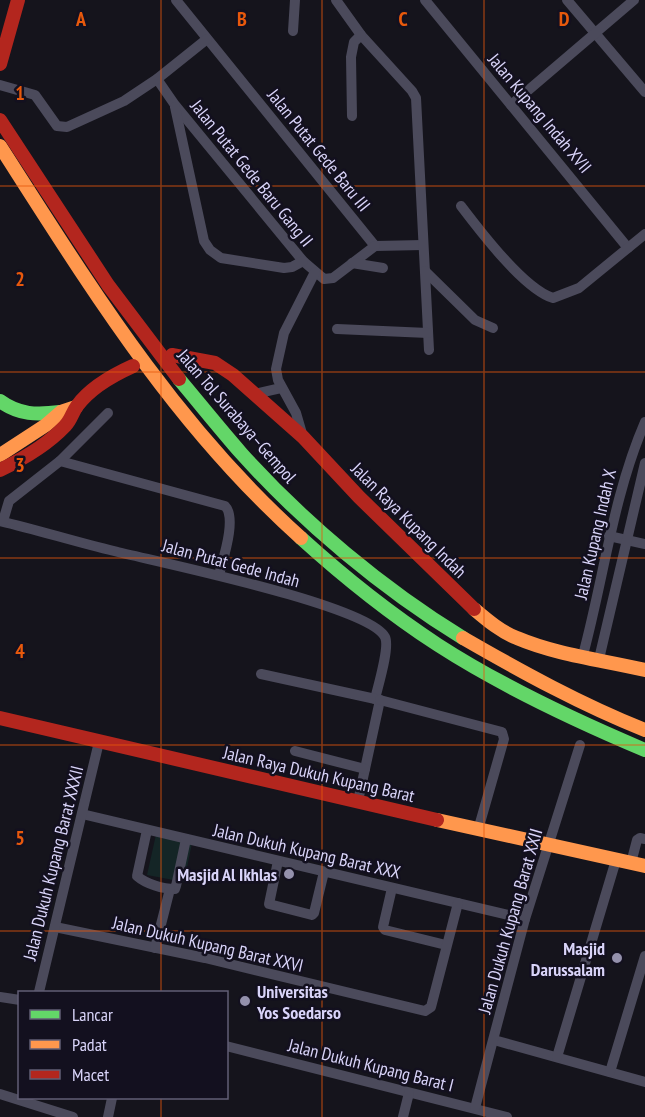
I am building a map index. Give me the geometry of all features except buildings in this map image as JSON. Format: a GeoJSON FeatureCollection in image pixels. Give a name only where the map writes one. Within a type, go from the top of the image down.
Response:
{"type":"FeatureCollection","features":[{"type":"Feature","properties":{"kind":"main road"},"geometry":{"type":"LineString","coordinates":[[0,64],[18,0]]}},
{"type":"Feature","properties":{"kind":"main road","name":"Jalan Tol Surabaya–Gempol"},"geometry":{"type":"LineString","coordinates":[[3,125],[108,285],[165,362],[242,454],[315,527],[405,600],[454,632],[516,669],[608,715],[645,730]]}},
{"type":"Feature","properties":{"kind":"main road","name":"Jalan Tol Surabaya–Gempol"},"geometry":{"type":"LineString","coordinates":[[0,146],[119,331],[148,370],[230,468],[273,513],[322,558],[364,591],[454,655],[578,721],[645,750]]}},
{"type":"Feature","properties":{"kind":"main road","name":"Jalan Raya Kupang Indah"},"geometry":{"type":"LineString","coordinates":[[172,356],[190,357],[215,363],[233,375],[303,437],[470,606],[494,626],[516,638],[544,647],[645,670]]}},
{"type":"Feature","properties":{"kind":"main road"},"geometry":{"type":"LineString","coordinates":[[0,401],[11,409],[26,414],[61,412],[76,407],[116,374],[133,366]]}},
{"type":"Feature","properties":{"kind":"main road"},"geometry":{"type":"LineString","coordinates":[[0,470],[68,424],[76,407]]}},
{"type":"Feature","properties":{"kind":"main road"},"geometry":{"type":"LineString","coordinates":[[0,455],[61,412]]}},
{"type":"Feature","properties":{"kind":"main road"},"geometry":{"type":"LineString","coordinates":[[0,479],[28,453]]}},
{"type":"Feature","properties":{"kind":"main road","name":"Jalan Raya Dukuh Kupang Barat"},"geometry":{"type":"LineString","coordinates":[[0,718],[478,830],[638,864]]}},
{"type":"Feature","properties":{"kind":"street","name":"Jalan Putat Gede Baru III"},"geometry":{"type":"LineString","coordinates":[[176,0],[375,246]]}},
{"type":"Feature","properties":{"kind":"street"},"geometry":{"type":"LineString","coordinates":[[293,31],[295,0]]}},
{"type":"Feature","properties":{"kind":"street"},"geometry":{"type":"LineString","coordinates":[[336,0],[361,34],[415,95],[429,350]]}},
{"type":"Feature","properties":{"kind":"street","name":"Jalan Kupang Indah XVII"},"geometry":{"type":"LineString","coordinates":[[425,0],[628,248]]}},
{"type":"Feature","properties":{"kind":"street"},"geometry":{"type":"LineString","coordinates":[[567,0],[645,92]]}},
{"type":"Feature","properties":{"kind":"street"},"geometry":{"type":"LineString","coordinates":[[512,105],[634,0]]}},
{"type":"Feature","properties":{"kind":"street"},"geometry":{"type":"LineString","coordinates":[[352,116],[351,57],[354,42],[361,34]]}},
{"type":"Feature","properties":{"kind":"street"},"geometry":{"type":"LineString","coordinates":[[0,85],[35,95],[57,126],[64,128],[124,101],[157,79],[207,39]]}},
{"type":"Feature","properties":{"kind":"street","name":"Jalan Putat Gede Baru Gang II"},"geometry":{"type":"LineString","coordinates":[[157,79],[175,105],[303,261],[315,272]]}},
{"type":"Feature","properties":{"kind":"street"},"geometry":{"type":"LineString","coordinates":[[175,105],[204,241],[210,250],[227,260],[284,268],[292,267],[303,261]]}},
{"type":"Feature","properties":{"kind":"street"},"geometry":{"type":"LineString","coordinates":[[461,206],[521,277],[547,296],[556,298],[581,286],[645,234]]}},
{"type":"Feature","properties":{"kind":"street"},"geometry":{"type":"LineString","coordinates":[[303,437],[296,413],[281,388],[276,369],[280,346],[289,323],[315,272],[324,279],[330,280],[375,246],[423,244]]}},
{"type":"Feature","properties":{"kind":"street"},"geometry":{"type":"LineString","coordinates":[[352,263],[382,268]]}},
{"type":"Feature","properties":{"kind":"street"},"geometry":{"type":"LineString","coordinates":[[425,271],[475,320],[493,328]]}},
{"type":"Feature","properties":{"kind":"street"},"geometry":{"type":"LineString","coordinates":[[337,329],[428,333]]}},
{"type":"Feature","properties":{"kind":"street"},"geometry":{"type":"LineString","coordinates":[[254,394],[281,388]]}},
{"type":"Feature","properties":{"kind":"street"},"geometry":{"type":"LineString","coordinates":[[2,521],[9,501],[60,461],[108,413]]}},
{"type":"Feature","properties":{"kind":"street","name":"Jalan Kupang Indah X"},"geometry":{"type":"LineString","coordinates":[[583,655],[595,612],[609,536],[628,465],[645,422]]}},
{"type":"Feature","properties":{"kind":"street","name":"Jalan Putat Gede Indah"},"geometry":{"type":"LineString","coordinates":[[60,461],[225,506],[230,514],[230,529],[219,575]]}},
{"type":"Feature","properties":{"kind":"street","name":"Jalan Kupang Indah X"},"geometry":{"type":"LineString","coordinates":[[598,659],[645,463]]}},
{"type":"Feature","properties":{"kind":"street","name":"Jalan Putat Gede Indah"},"geometry":{"type":"LineString","coordinates":[[2,521],[114,551],[219,575],[338,609],[372,624],[381,632],[386,643],[378,699],[358,801]]}},
{"type":"Feature","properties":{"kind":"street"},"geometry":{"type":"LineString","coordinates":[[609,536],[645,544]]}},
{"type":"Feature","properties":{"kind":"street"},"geometry":{"type":"LineString","coordinates":[[261,675],[378,699],[502,732],[504,739],[478,830]]}},
{"type":"Feature","properties":{"kind":"street","name":"Jalan Dukuh Kupang Barat XXXII"},"geometry":{"type":"LineString","coordinates":[[39,991],[99,742]]}},
{"type":"Feature","properties":{"kind":"street","name":"Jalan Dukuh Kupang Barat XXII"},"geometry":{"type":"LineString","coordinates":[[474,1108],[525,919],[580,745]]}},
{"type":"Feature","properties":{"kind":"street"},"geometry":{"type":"LineString","coordinates":[[295,751],[364,769]]}},
{"type":"Feature","properties":{"kind":"street","name":"Jalan Dukuh Kupang Barat XXX"},"geometry":{"type":"LineString","coordinates":[[82,814],[525,919]]}},
{"type":"Feature","properties":{"kind":"street"},"geometry":{"type":"LineString","coordinates":[[147,830],[137,876],[143,881],[170,889],[175,889],[176,886],[186,839]]}},
{"type":"Feature","properties":{"kind":"street","name":"Jalan Raya Dukuh Kupang Barat"},"geometry":{"type":"LineString","coordinates":[[638,864],[637,840],[645,839]]}},
{"type":"Feature","properties":{"kind":"street"},"geometry":{"type":"LineString","coordinates":[[556,1057],[616,860]]}},
{"type":"Feature","properties":{"kind":"street"},"geometry":{"type":"LineString","coordinates":[[278,861],[269,904],[312,915],[324,872]]}},
{"type":"Feature","properties":{"kind":"street"},"geometry":{"type":"LineString","coordinates":[[392,888],[385,930],[446,945],[458,903]]}},
{"type":"Feature","properties":{"kind":"street"},"geometry":{"type":"LineString","coordinates":[[155,948],[170,889]]}},
{"type":"Feature","properties":{"kind":"street","name":"Jalan Dukuh Kupang Barat XXVI"},"geometry":{"type":"LineString","coordinates":[[55,927],[205,958],[424,1011],[431,1007],[446,945]]}},
{"type":"Feature","properties":{"kind":"street"},"geometry":{"type":"LineString","coordinates":[[610,1072],[645,956]]}},
{"type":"Feature","properties":{"kind":"street"},"geometry":{"type":"LineString","coordinates":[[1,1000],[18,1000]]}},
{"type":"Feature","properties":{"kind":"street"},"geometry":{"type":"LineString","coordinates":[[494,1040],[645,1082]]}},
{"type":"Feature","properties":{"kind":"street","name":"Jalan Dukuh Kupang Barat I"},"geometry":{"type":"LineString","coordinates":[[228,1047],[507,1117]]}},
{"type":"Feature","properties":{"kind":"street"},"geometry":{"type":"LineString","coordinates":[[403,1117],[409,1093]]}},
{"type":"Feature","properties":{"kind":"street"},"geometry":{"type":"LineString","coordinates":[[0,1094],[73,1117]]}},
{"type":"Feature","properties":{"kind":"street"},"geometry":{"type":"LineString","coordinates":[[108,1117],[112,1099]]}},
{"type":"Feature","properties":{"kind":"shaded area"},"geometry":{"type":"Polygon","coordinates":[[[157,830],[193,838],[184,882],[147,875],[157,830]]]}},
{"type":"Feature","properties":{"kind":"traffic: fast"},"geometry":{"type":"LineString","coordinates":[[179,379],[241,453],[291,505],[374,576],[463,638]]}},
{"type":"Feature","properties":{"kind":"traffic: fast"},"geometry":{"type":"LineString","coordinates":[[0,401],[7,406],[28,413],[60,412]]}},
{"type":"Feature","properties":{"kind":"traffic: fast"},"geometry":{"type":"LineString","coordinates":[[301,538],[384,607],[463,660],[539,702],[645,750]]}},
{"type":"Feature","properties":{"kind":"traffic: slow"},"geometry":{"type":"LineString","coordinates":[[0,146],[137,353],[213,449],[301,538]]}},
{"type":"Feature","properties":{"kind":"traffic: slow"},"geometry":{"type":"LineString","coordinates":[[0,455],[46,425],[61,412],[76,407]]}},
{"type":"Feature","properties":{"kind":"traffic: slow"},"geometry":{"type":"LineString","coordinates":[[474,609],[505,632],[532,644],[645,670]]}},
{"type":"Feature","properties":{"kind":"traffic: slow"},"geometry":{"type":"LineString","coordinates":[[463,638],[552,687],[645,730]]}},
{"type":"Feature","properties":{"kind":"traffic: slow"},"geometry":{"type":"LineString","coordinates":[[437,820],[645,866]]}},
{"type":"Feature","properties":{"kind":"traffic: jam"},"geometry":{"type":"LineString","coordinates":[[0,64],[18,0]]}},
{"type":"Feature","properties":{"kind":"traffic: jam"},"geometry":{"type":"LineString","coordinates":[[0,120],[108,285],[179,379]]}},
{"type":"Feature","properties":{"kind":"traffic: jam"},"geometry":{"type":"LineString","coordinates":[[172,355],[215,363],[233,375],[303,437],[359,497],[474,609]]}},
{"type":"Feature","properties":{"kind":"traffic: jam"},"geometry":{"type":"LineString","coordinates":[[0,470],[51,439],[67,424],[77,406],[88,393],[133,366]]}},
{"type":"Feature","properties":{"kind":"traffic: jam"},"geometry":{"type":"LineString","coordinates":[[0,718],[437,820]]}},
{"type":"Feature","properties":{"kind":"place","name":"Masjid Al Ikhlas"},"geometry":{"type":"Point","coordinates":[289,874]}},
{"type":"Feature","properties":{"kind":"place","name":"Masjid Darussalam"},"geometry":{"type":"Point","coordinates":[617,958]}},
{"type":"Feature","properties":{"kind":"place","name":"Universitas Yos Soedarso"},"geometry":{"type":"Point","coordinates":[245,1001]}}]}
